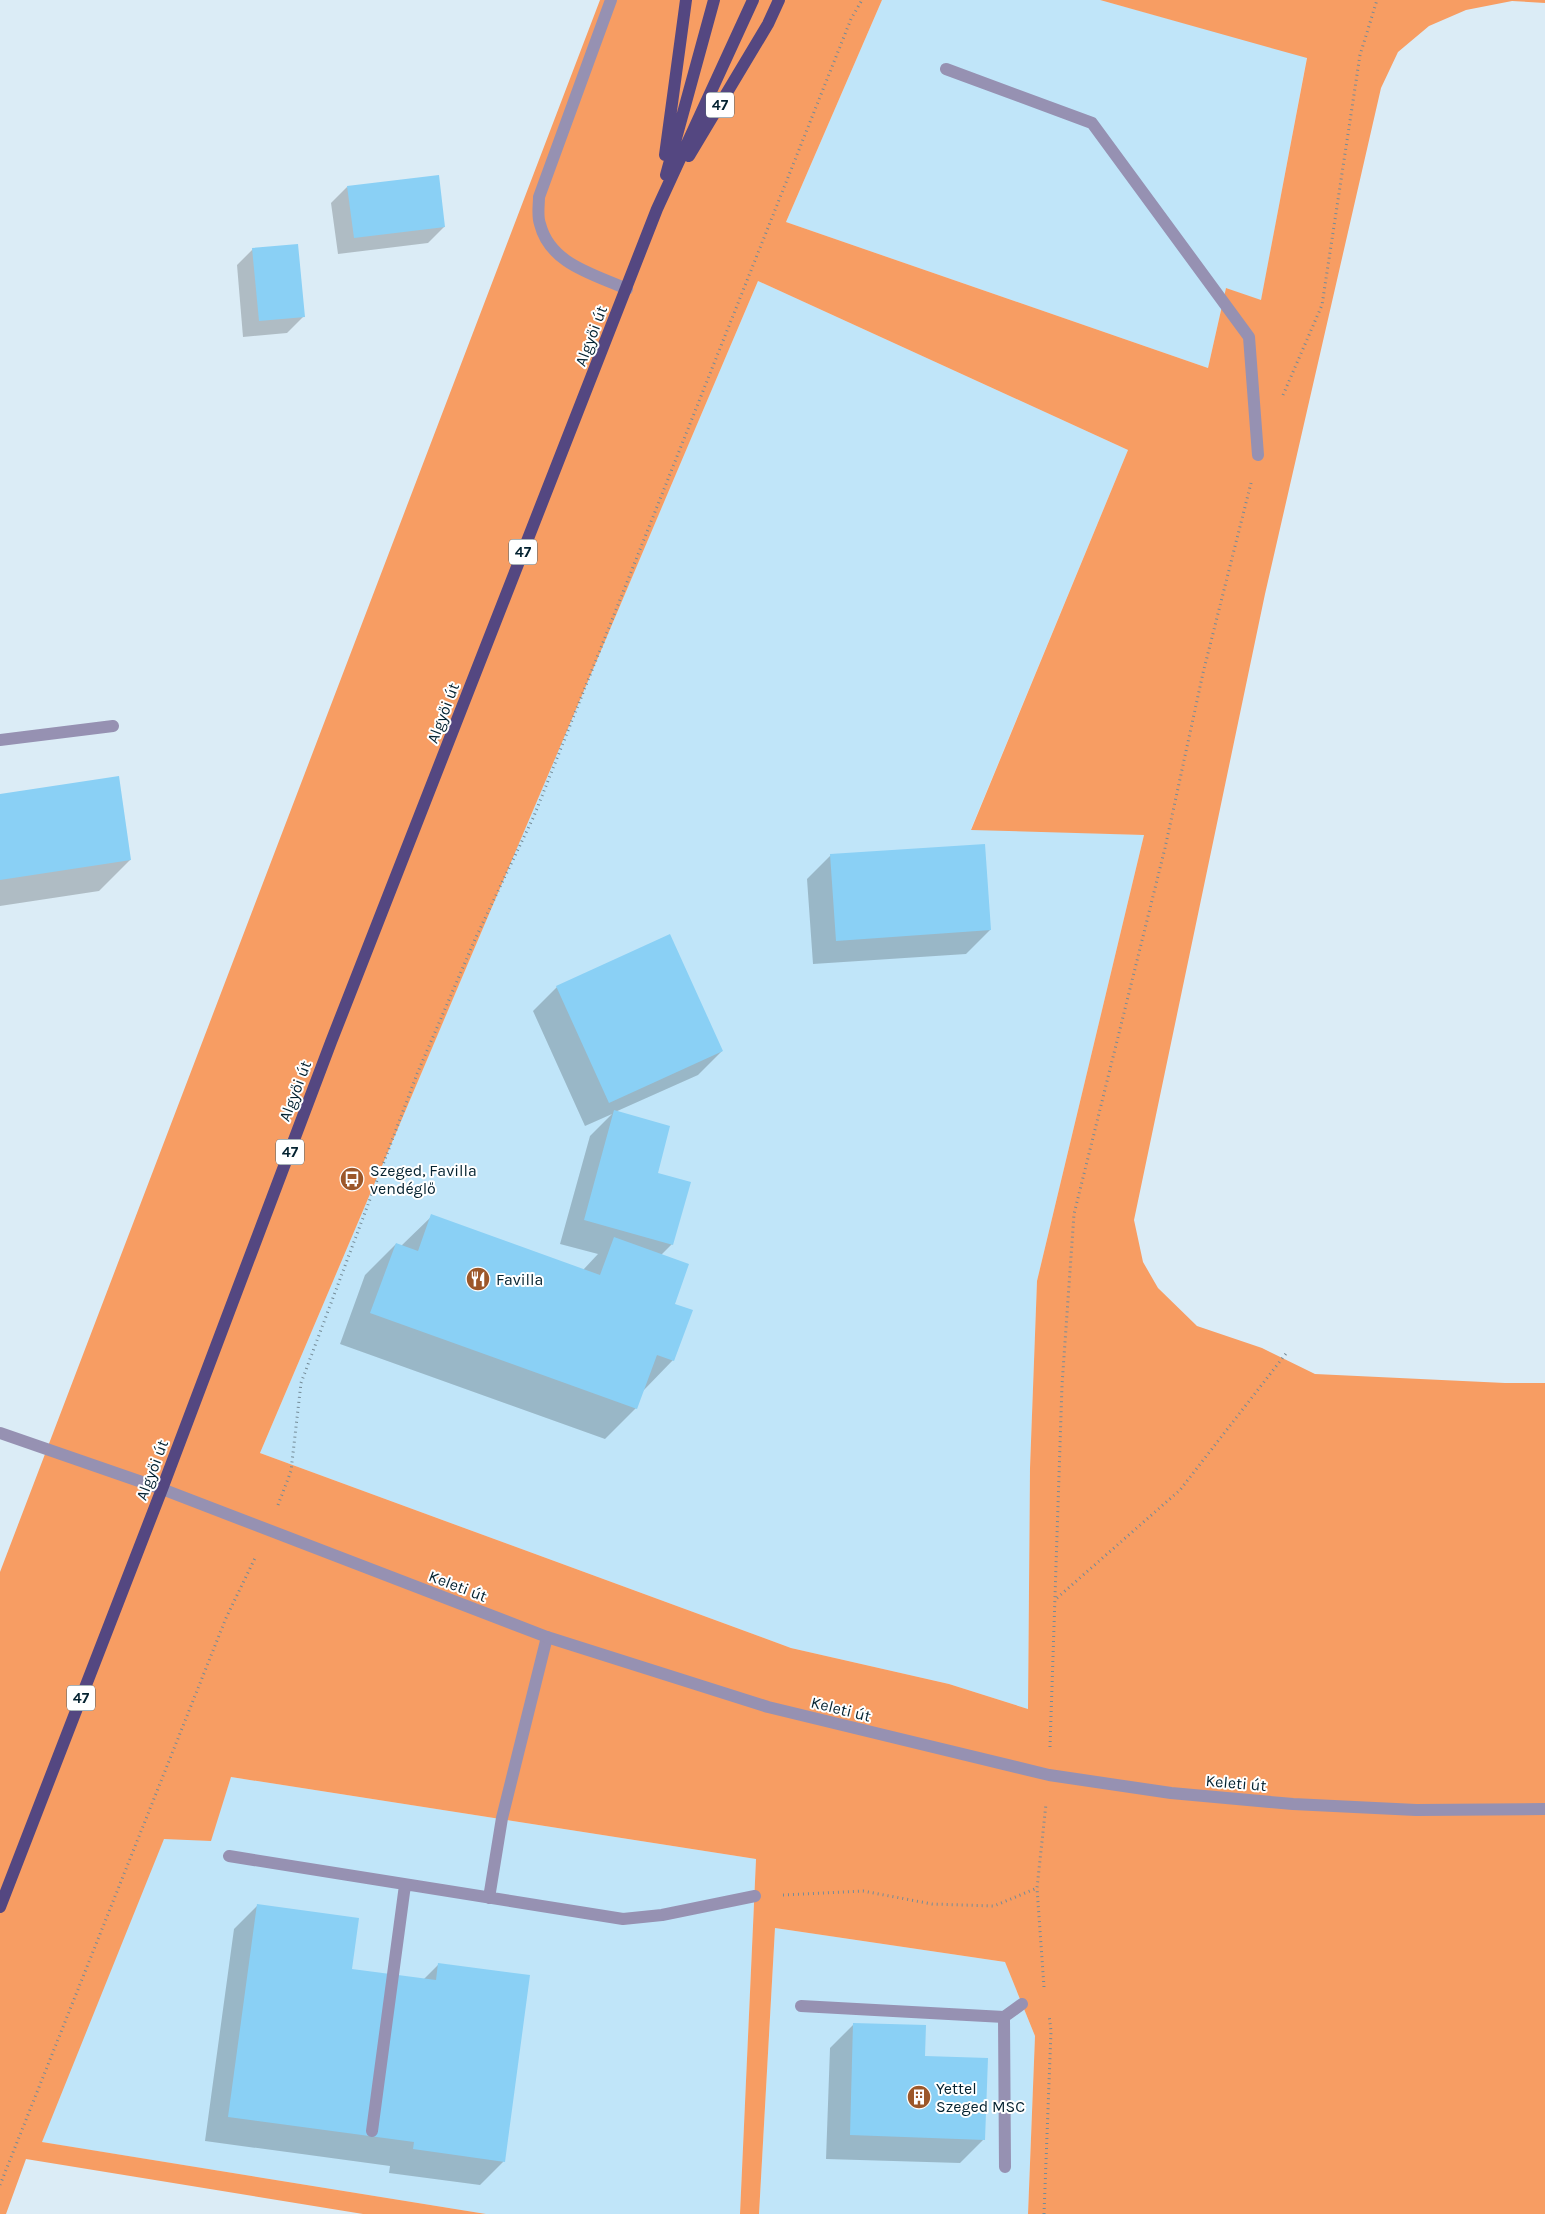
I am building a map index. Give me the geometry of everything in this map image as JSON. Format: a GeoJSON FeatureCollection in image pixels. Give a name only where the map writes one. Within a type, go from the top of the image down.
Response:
{"type":"FeatureCollection","features":[{"type":"Feature","properties":{"kind":"main road","name":"47"},"geometry":{"type":"LineString","coordinates":[[657,209],[686,0]]}},
{"type":"Feature","properties":{"kind":"main road","name":"47"},"geometry":{"type":"LineString","coordinates":[[657,209],[714,0]]}},
{"type":"Feature","properties":{"kind":"main road","name":"47"},"geometry":{"type":"LineString","coordinates":[[657,209],[752,0]]}},
{"type":"Feature","properties":{"kind":"main road","name":"47"},"geometry":{"type":"LineString","coordinates":[[657,209],[768,24],[779,0]]}},
{"type":"Feature","properties":{"kind":"main road","name":"Algyői út"},"geometry":{"type":"LineString","coordinates":[[0,1906],[162,1488],[331,1042],[657,209]]}},
{"type":"Feature","properties":{"kind":"street"},"geometry":{"type":"LineString","coordinates":[[611,0],[539,197],[539,224],[553,250],[567,262],[627,289]]}},
{"type":"Feature","properties":{"kind":"street"},"geometry":{"type":"LineString","coordinates":[[946,69],[1092,123],[1249,337],[1258,455]]}},
{"type":"Feature","properties":{"kind":"street"},"geometry":{"type":"LineString","coordinates":[[0,740],[112,726]]}},
{"type":"Feature","properties":{"kind":"street","name":"Keleti út"},"geometry":{"type":"LineString","coordinates":[[0,1433],[162,1488],[268,1531],[547,1638],[768,1707],[1049,1775],[1171,1793],[1293,1804],[1416,1810],[1545,1809]]}},
{"type":"Feature","properties":{"kind":"street"},"geometry":{"type":"LineString","coordinates":[[488,1898],[502,1818],[547,1638]]}},
{"type":"Feature","properties":{"kind":"street"},"geometry":{"type":"LineString","coordinates":[[229,1856],[623,1919],[662,1915],[755,1896]]}},
{"type":"Feature","properties":{"kind":"street"},"geometry":{"type":"LineString","coordinates":[[372,2131],[405,1885]]}},
{"type":"Feature","properties":{"kind":"street"},"geometry":{"type":"LineString","coordinates":[[801,2006],[1004,2017],[1022,2004]]}},
{"type":"Feature","properties":{"kind":"street"},"geometry":{"type":"LineString","coordinates":[[1004,2017],[1005,2167]]}},
{"type":"Feature","properties":{"kind":"path"},"geometry":{"type":"LineString","coordinates":[[0,2185],[226,1618],[268,1531],[291,1471],[301,1383],[417,1074],[476,937],[534,816],[850,19],[862,0]]}},
{"type":"Feature","properties":{"kind":"path"},"geometry":{"type":"LineString","coordinates":[[1280,402],[1322,306],[1360,55],[1377,0]]}},
{"type":"Feature","properties":{"kind":"path"},"geometry":{"type":"LineString","coordinates":[[1049,1775],[1062,1385],[1074,1214],[1165,848],[1203,673],[1258,455]]}},
{"type":"Feature","properties":{"kind":"path"},"geometry":{"type":"LineString","coordinates":[[1056,1598],[1180,1490],[1288,1351]]}},
{"type":"Feature","properties":{"kind":"path"},"geometry":{"type":"LineString","coordinates":[[755,1896],[863,1891],[932,1904],[994,1906],[1037,1888]]}},
{"type":"Feature","properties":{"kind":"shaded area"},"geometry":{"type":"Polygon","coordinates":[[[600,0],[882,0],[786,222],[1208,368],[1226,288],[1261,300],[1307,58],[1100,0],[1545,0],[1545,3],[1512,1],[1466,10],[1429,26],[1398,52],[1381,88],[1265,594],[1134,1220],[1143,1262],[1158,1288],[1197,1326],[1262,1348],[1315,1374],[1505,1383],[1545,1383],[1545,2214],[1028,2214],[1035,2036],[1005,1962],[775,1928],[759,2214],[740,2214],[756,1859],[231,1777],[211,1841],[164,1839],[42,2142],[486,2214],[363,2214],[26,2159],[6,2214],[0,2214],[0,1572],[600,0]],[[758,281],[260,1453],[791,1648],[949,1684],[1028,1709],[1030,1468],[1037,1281],[1144,835],[971,830],[1128,450],[758,281]]]}},
{"type":"Feature","properties":{"kind":"shaded area"},"geometry":{"type":"Polygon","coordinates":[[[882,0],[1100,0],[1307,57],[1261,301],[1226,288],[1208,368],[786,222],[882,0]]]}},
{"type":"Feature","properties":{"kind":"shaded area"},"geometry":{"type":"Polygon","coordinates":[[[758,281],[1128,450],[971,829],[1144,835],[1037,1281],[1030,1468],[1028,1709],[949,1684],[791,1648],[260,1453],[758,281]]]}},
{"type":"Feature","properties":{"kind":"shaded area"},"geometry":{"type":"Polygon","coordinates":[[[231,1777],[756,1859],[740,2214],[486,2214],[41,2142],[164,1838],[210,1841],[231,1777]]]}},
{"type":"Feature","properties":{"kind":"shaded area"},"geometry":{"type":"Polygon","coordinates":[[[775,1928],[1005,1962],[1035,2036],[1028,2214],[759,2214],[775,1928]]]}},
{"type":"Feature","properties":{"kind":"building"},"geometry":{"type":"Polygon","coordinates":[[[439,175],[445,227],[354,238],[347,186],[439,175]]]}},
{"type":"Feature","properties":{"kind":"building"},"geometry":{"type":"Polygon","coordinates":[[[298,244],[305,317],[259,321],[252,248],[298,244]]]}},
{"type":"Feature","properties":{"kind":"building"},"geometry":{"type":"Polygon","coordinates":[[[119,776],[131,860],[0,880],[0,794],[119,776]]]}},
{"type":"Feature","properties":{"kind":"building"},"geometry":{"type":"Polygon","coordinates":[[[985,844],[991,930],[836,941],[830,854],[985,844]]]}},
{"type":"Feature","properties":{"kind":"building"},"geometry":{"type":"Polygon","coordinates":[[[670,934],[723,1051],[609,1103],[556,986],[670,934]]]}},
{"type":"Feature","properties":{"kind":"building"},"geometry":{"type":"Polygon","coordinates":[[[614,1110],[670,1126],[658,1173],[691,1182],[673,1245],[584,1220],[614,1110]]]}},
{"type":"Feature","properties":{"kind":"building"},"geometry":{"type":"Polygon","coordinates":[[[431,1214],[600,1275],[614,1237],[689,1264],[675,1304],[693,1310],[674,1361],[657,1355],[637,1409],[370,1313],[396,1243],[418,1251],[431,1214]]]}},
{"type":"Feature","properties":{"kind":"building"},"geometry":{"type":"Polygon","coordinates":[[[257,1904],[359,1918],[352,1969],[436,1980],[438,1963],[530,1975],[505,2162],[413,2149],[414,2142],[228,2117],[257,1904]]]}},
{"type":"Feature","properties":{"kind":"building","name":"Yettel Szeged MSC"},"geometry":{"type":"Polygon","coordinates":[[[853,2023],[926,2025],[925,2056],[988,2058],[985,2140],[850,2135],[853,2023]]]}},
{"type":"Feature","properties":{"kind":"place","name":"Szeged, Favilla vendéglő"},"geometry":{"type":"Point","coordinates":[352,1179]}},
{"type":"Feature","properties":{"kind":"place","name":"Favilla"},"geometry":{"type":"Point","coordinates":[478,1279]}},
{"type":"Feature","properties":{"kind":"place","name":"Yettel Szeged MSC"},"geometry":{"type":"Point","coordinates":[919,2097]}}]}
